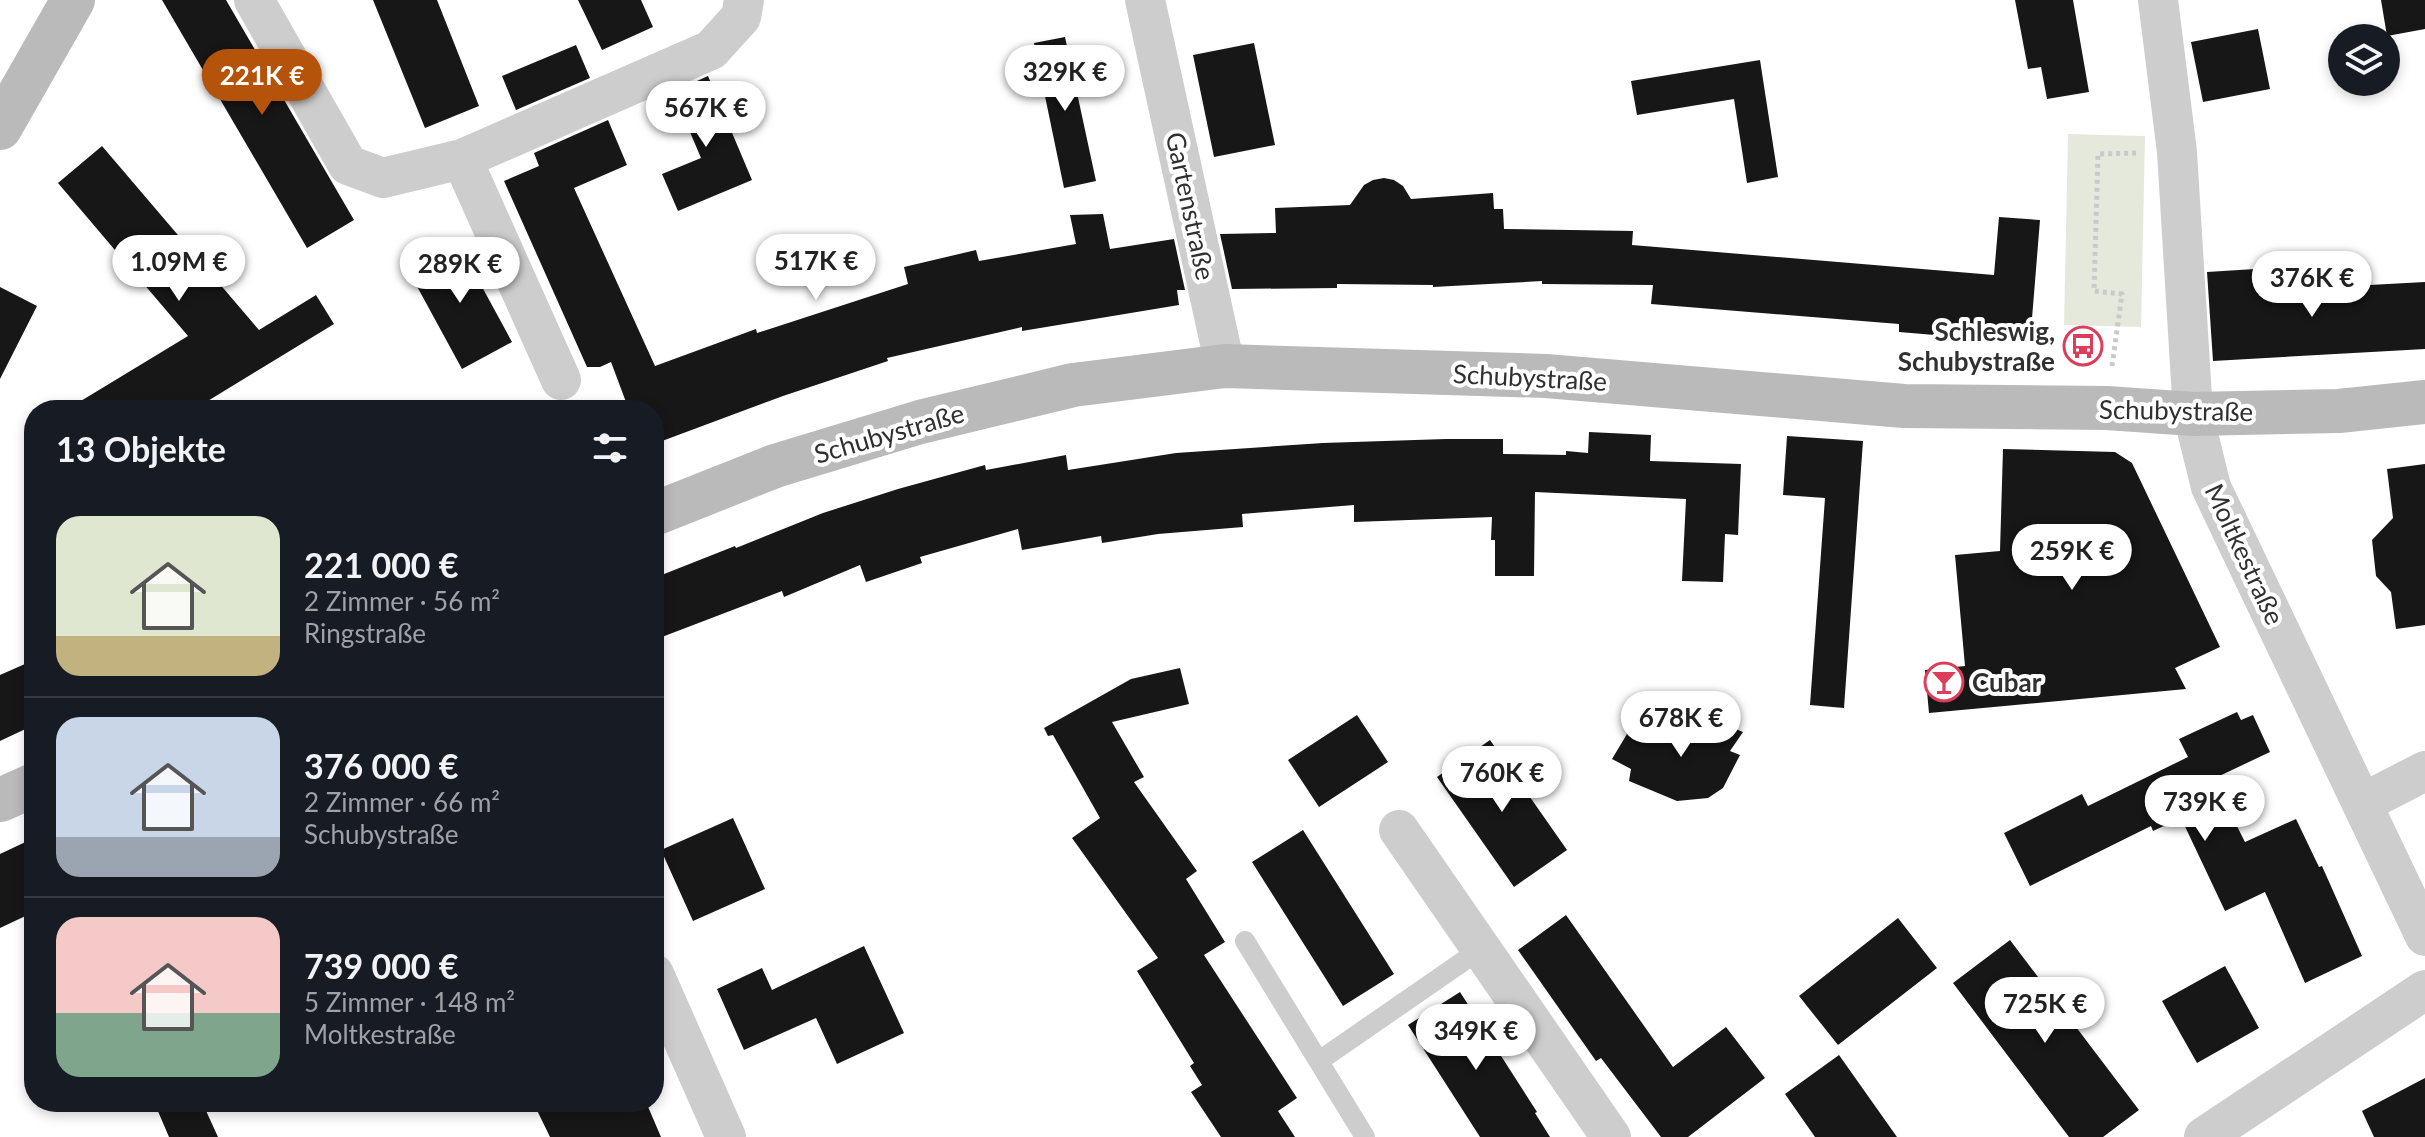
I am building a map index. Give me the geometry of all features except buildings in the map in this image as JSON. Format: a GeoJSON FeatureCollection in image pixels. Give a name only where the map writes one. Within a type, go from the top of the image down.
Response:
{"type":"FeatureCollection","features":[{"type":"Feature","properties":{"kind":"street"},"geometry":{"type":"LineString","coordinates":[[0,128],[73,0]]}},
{"type":"Feature","properties":{"kind":"street"},"geometry":{"type":"LineString","coordinates":[[254,0],[348,165],[383,178],[462,159],[711,50],[741,17],[744,0]]}},
{"type":"Feature","properties":{"kind":"street","name":"Gartenstraße"},"geometry":{"type":"LineString","coordinates":[[1145,0],[1225,366]]}},
{"type":"Feature","properties":{"kind":"street","name":"Moltkestraße"},"geometry":{"type":"LineString","coordinates":[[2158,0],[2177,152],[2193,414],[2211,487],[2425,936]]}},
{"type":"Feature","properties":{"kind":"street"},"geometry":{"type":"LineString","coordinates":[[462,159],[561,380]]}},
{"type":"Feature","properties":{"kind":"street","name":"Schubystraße"},"geometry":{"type":"LineString","coordinates":[[664,510],[775,466],[920,422],[1073,385],[1225,366],[1546,376],[1904,406],[2107,408],[2193,414],[2339,411],[2425,402]]}},
{"type":"Feature","properties":{"kind":"street"},"geometry":{"type":"LineString","coordinates":[[2363,803],[2425,771]]}},
{"type":"Feature","properties":{"kind":"street"},"geometry":{"type":"LineString","coordinates":[[0,800],[24,789]]}},
{"type":"Feature","properties":{"kind":"street"},"geometry":{"type":"LineString","coordinates":[[1399,830],[1611,1137]]}},
{"type":"Feature","properties":{"kind":"street"},"geometry":{"type":"LineString","coordinates":[[2204,1137],[2425,990]]}},
{"type":"Feature","properties":{"kind":"street"},"geometry":{"type":"LineString","coordinates":[[664,997],[726,1137]]}},
{"type":"Feature","properties":{"kind":"lane"},"geometry":{"type":"LineString","coordinates":[[1245,941],[1365,1137]]}},
{"type":"Feature","properties":{"kind":"lane"},"geometry":{"type":"LineString","coordinates":[[1319,1061],[1481,949]]}},
{"type":"Feature","properties":{"kind":"path"},"geometry":{"type":"LineString","coordinates":[[2107,408],[2122,294],[2094,291],[2098,154],[2177,152]]}},
{"type":"Feature","properties":{"kind":"shaded area"},"geometry":{"type":"Polygon","coordinates":[[[2068,134],[2145,136],[2141,327],[2064,325],[2068,134]]]}},
{"type":"Feature","properties":{"kind":"place","name":"Schleswig, Schubystraße"},"geometry":{"type":"Point","coordinates":[2083,346]}},
{"type":"Feature","properties":{"kind":"place","name":"Cubar"},"geometry":{"type":"Point","coordinates":[1944,682]}}]}
